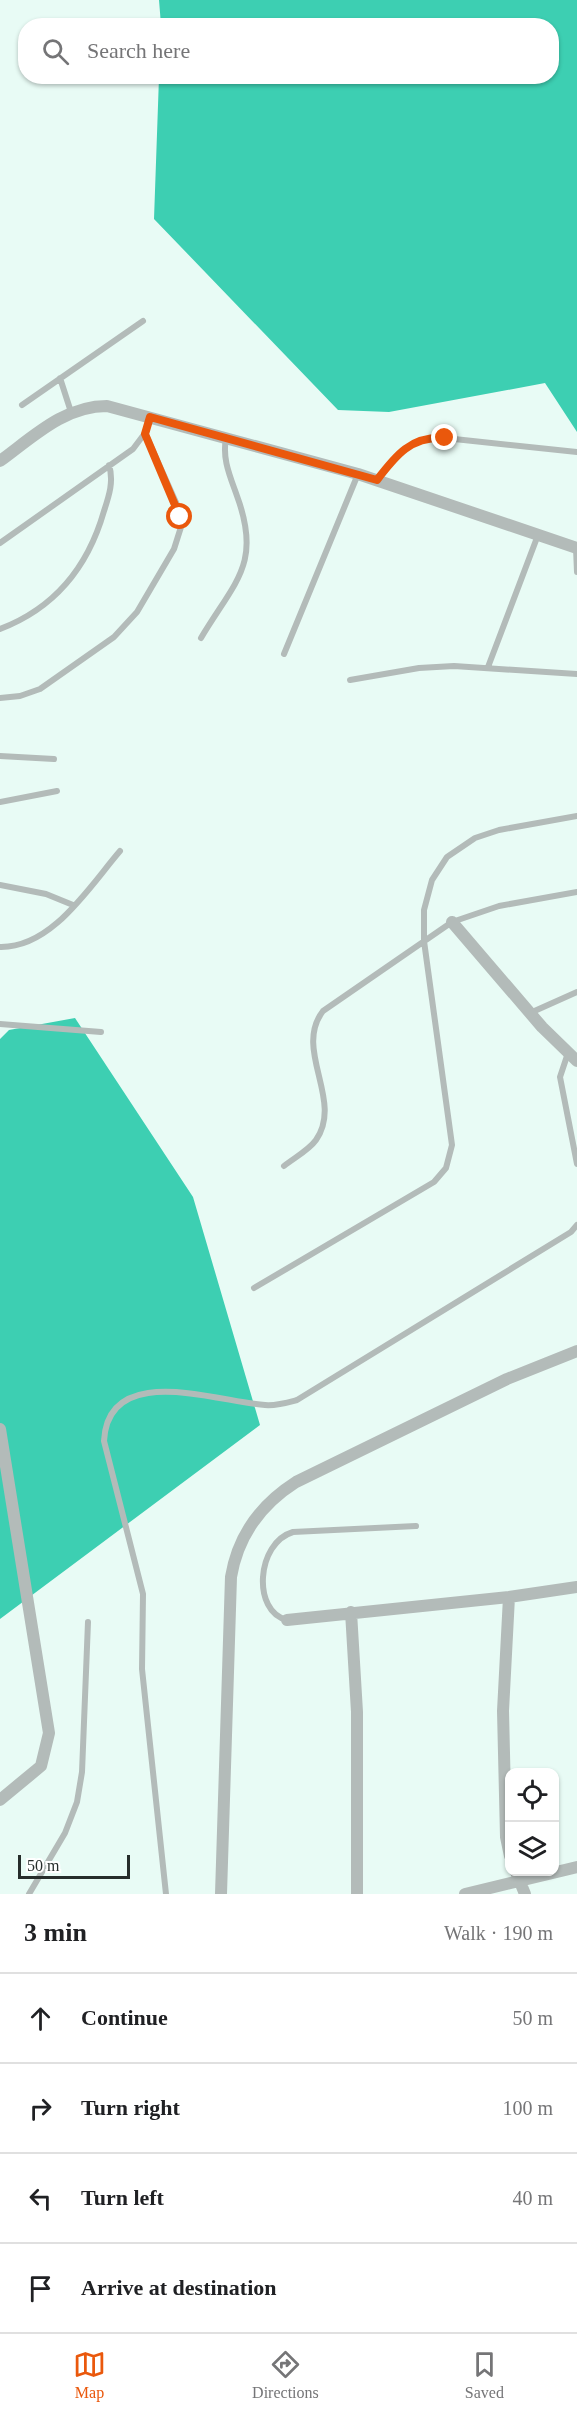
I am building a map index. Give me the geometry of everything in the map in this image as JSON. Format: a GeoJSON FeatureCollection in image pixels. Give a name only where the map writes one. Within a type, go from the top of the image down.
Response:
{"type":"FeatureCollection","features":[{"type":"Feature","properties":{"kind":"street"},"geometry":{"type":"LineString","coordinates":[[0,461],[71,412],[107,406],[358,474],[577,548]]}},
{"type":"Feature","properties":{"kind":"street"},"geometry":{"type":"LineString","coordinates":[[452,922],[530,1013],[573,1057]]}},
{"type":"Feature","properties":{"kind":"street"},"geometry":{"type":"LineString","coordinates":[[221,1894],[231,1577],[238,1548],[252,1521],[272,1499],[296,1482],[507,1379],[577,1351]]}},
{"type":"Feature","properties":{"kind":"street"},"geometry":{"type":"LineString","coordinates":[[0,1430],[49,1733],[40,1766],[0,1800]]}},
{"type":"Feature","properties":{"kind":"street"},"geometry":{"type":"LineString","coordinates":[[287,1620],[509,1597],[577,1587]]}},
{"type":"Feature","properties":{"kind":"street"},"geometry":{"type":"LineString","coordinates":[[506,1822],[503,1712],[509,1597]]}},
{"type":"Feature","properties":{"kind":"street"},"geometry":{"type":"LineString","coordinates":[[351,1612],[356,1693],[357,1894]]}},
{"type":"Feature","properties":{"kind":"street"},"geometry":{"type":"LineString","coordinates":[[559,1870],[577,1867]]}},
{"type":"Feature","properties":{"kind":"street"},"geometry":{"type":"LineString","coordinates":[[465,1894],[519,1876],[525,1894]]}},
{"type":"Feature","properties":{"kind":"lane"},"geometry":{"type":"LineString","coordinates":[[22,405],[143,321]]}},
{"type":"Feature","properties":{"kind":"lane"},"geometry":{"type":"LineString","coordinates":[[60,378],[71,412]]}},
{"type":"Feature","properties":{"kind":"lane"},"geometry":{"type":"LineString","coordinates":[[0,543],[133,449],[145,434],[150,417]]}},
{"type":"Feature","properties":{"kind":"lane"},"geometry":{"type":"LineString","coordinates":[[0,698],[20,696],[40,689],[114,637],[137,612],[174,549],[181,527],[178,507],[145,434]]}},
{"type":"Feature","properties":{"kind":"lane"},"geometry":{"type":"LineString","coordinates":[[201,638],[244,566],[249,545],[246,519],[225,459],[226,437]]}},
{"type":"Feature","properties":{"kind":"lane"},"geometry":{"type":"LineString","coordinates":[[377,480],[397,454],[410,444],[427,438],[577,452]]}},
{"type":"Feature","properties":{"kind":"lane"},"geometry":{"type":"LineString","coordinates":[[0,628],[43,606],[75,574],[91,549],[102,520],[111,484],[109,465]]}},
{"type":"Feature","properties":{"kind":"lane"},"geometry":{"type":"LineString","coordinates":[[284,654],[358,474]]}},
{"type":"Feature","properties":{"kind":"lane"},"geometry":{"type":"LineString","coordinates":[[488,667],[538,535]]}},
{"type":"Feature","properties":{"kind":"lane"},"geometry":{"type":"LineString","coordinates":[[577,548],[577,572]]}},
{"type":"Feature","properties":{"kind":"lane"},"geometry":{"type":"LineString","coordinates":[[350,680],[419,668],[488,667],[577,674]]}},
{"type":"Feature","properties":{"kind":"lane"},"geometry":{"type":"LineString","coordinates":[[0,756],[54,759]]}},
{"type":"Feature","properties":{"kind":"lane"},"geometry":{"type":"LineString","coordinates":[[0,802],[57,791]]}},
{"type":"Feature","properties":{"kind":"lane"},"geometry":{"type":"LineString","coordinates":[[254,1288],[434,1182],[446,1168],[451,1153],[451,1137],[424,941],[424,910],[432,880],[440,865],[455,850],[487,833],[577,816]]}},
{"type":"Feature","properties":{"kind":"lane"},"geometry":{"type":"LineString","coordinates":[[0,947],[16,946],[35,940],[53,927],[120,851]]}},
{"type":"Feature","properties":{"kind":"lane"},"geometry":{"type":"LineString","coordinates":[[0,885],[46,894],[73,905]]}},
{"type":"Feature","properties":{"kind":"lane"},"geometry":{"type":"LineString","coordinates":[[284,1166],[315,1143],[323,1122],[324,1107],[312,1038],[318,1018],[330,1006],[452,922],[499,906],[577,892]]}},
{"type":"Feature","properties":{"kind":"lane"},"geometry":{"type":"LineString","coordinates":[[530,1013],[577,992]]}},
{"type":"Feature","properties":{"kind":"lane"},"geometry":{"type":"LineString","coordinates":[[0,1024],[101,1032]]}},
{"type":"Feature","properties":{"kind":"lane"},"geometry":{"type":"LineString","coordinates":[[573,1057],[560,1077],[577,1164]]}},
{"type":"Feature","properties":{"kind":"lane"},"geometry":{"type":"LineString","coordinates":[[166,1894],[142,1669],[143,1594],[104,1441],[110,1418],[118,1407],[131,1398],[160,1391],[263,1405],[297,1400],[570,1232],[577,1225]]}},
{"type":"Feature","properties":{"kind":"lane"},"geometry":{"type":"LineString","coordinates":[[287,1620],[272,1612],[266,1600],[265,1560],[271,1547],[280,1538],[293,1532],[417,1526]]}},
{"type":"Feature","properties":{"kind":"lane"},"geometry":{"type":"LineString","coordinates":[[29,1894],[65,1833],[80,1787],[88,1622]]}},
{"type":"Feature","properties":{"kind":"green space"},"geometry":{"type":"Polygon","coordinates":[[[159,0],[577,0],[577,432],[545,383],[389,412],[338,410],[154,219],[159,84],[559,84],[559,18],[160,18],[159,0]]]}},
{"type":"Feature","properties":{"kind":"green space"},"geometry":{"type":"Polygon","coordinates":[[[75,1018],[193,1197],[260,1425],[0,1619],[0,1039],[9,1030],[75,1018]]]}},
{"type":"Feature","properties":{"kind":"route"},"geometry":{"type":"LineString","coordinates":[[180,517],[178,507],[145,434],[150,417],[377,480],[403,448],[427,438],[445,438]]}}]}
